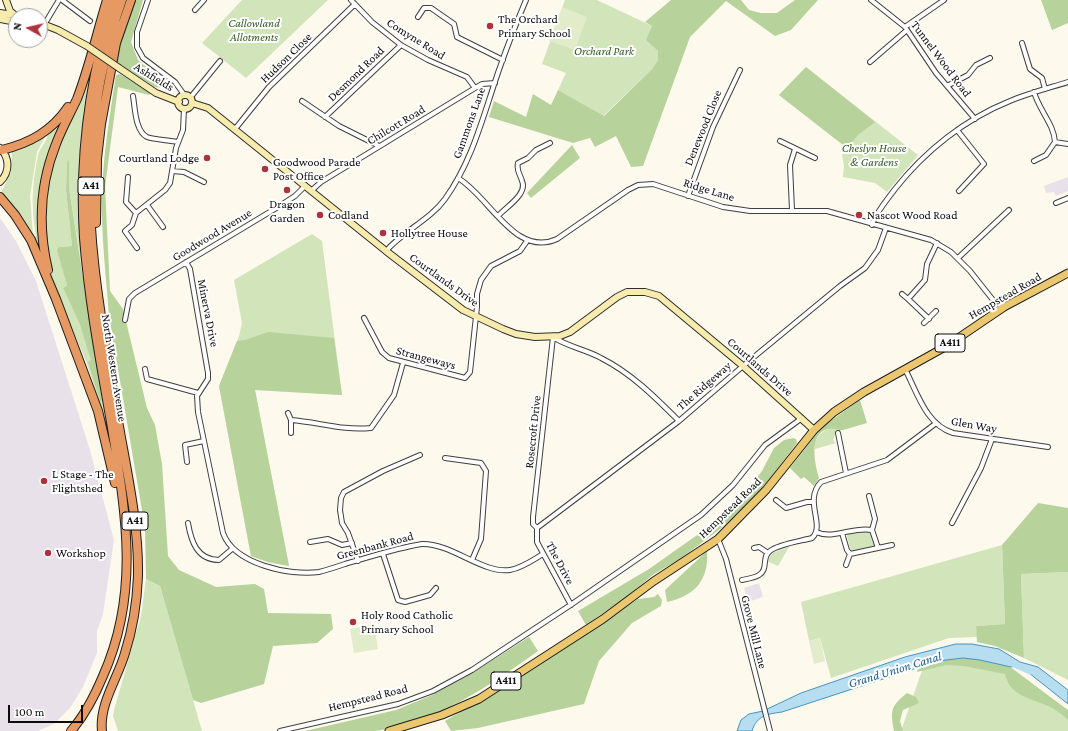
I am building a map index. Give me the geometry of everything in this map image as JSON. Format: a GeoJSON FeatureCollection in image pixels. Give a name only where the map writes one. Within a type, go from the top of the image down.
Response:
{"type":"FeatureCollection","features":[{"type":"Feature","properties":{"kind":"highway"},"geometry":{"type":"LineString","coordinates":[[56,299],[43,247],[42,197],[50,160],[77,99],[107,0]]}},
{"type":"Feature","properties":{"kind":"highway","name":"North Western Avenue"},"geometry":{"type":"LineString","coordinates":[[72,731],[94,694],[109,662],[121,625],[126,595],[127,528],[89,287],[83,209],[84,157],[91,100],[103,39],[114,0]]}},
{"type":"Feature","properties":{"kind":"highway","name":"North Western Avenue"},"geometry":{"type":"LineString","coordinates":[[102,731],[103,713],[125,654],[132,628],[138,576],[135,520],[100,307],[94,260],[91,215],[91,164],[100,86],[112,33],[122,0]]}},
{"type":"Feature","properties":{"kind":"highway"},"geometry":{"type":"LineString","coordinates":[[100,307],[96,195],[98,152],[101,124],[116,43],[131,0]]}},
{"type":"Feature","properties":{"kind":"highway"},"geometry":{"type":"LineString","coordinates":[[1,149],[33,140],[46,132],[63,115],[83,80]]}},
{"type":"Feature","properties":{"kind":"highway"},"geometry":{"type":"LineString","coordinates":[[0,197],[16,215],[31,240],[56,299],[91,391],[103,427],[117,492],[127,553]]}},
{"type":"Feature","properties":{"kind":"highway"},"geometry":{"type":"LineString","coordinates":[[66,731],[94,694]]}},
{"type":"Feature","properties":{"kind":"main road","name":"Hempstead Road"},"geometry":{"type":"LineString","coordinates":[[389,731],[442,715],[479,699],[603,619],[654,581],[718,538],[766,490],[814,430],[849,401],[945,347],[992,314],[1068,273]]}},
{"type":"Feature","properties":{"kind":"street"},"geometry":{"type":"LineString","coordinates":[[62,0],[90,21]]}},
{"type":"Feature","properties":{"kind":"street"},"geometry":{"type":"LineString","coordinates":[[148,0],[137,32],[137,47],[143,58],[175,82],[189,99]]}},
{"type":"Feature","properties":{"kind":"street"},"geometry":{"type":"LineString","coordinates":[[195,10],[204,0]]}},
{"type":"Feature","properties":{"kind":"street","name":"Comyne Road"},"geometry":{"type":"LineString","coordinates":[[351,0],[377,26],[401,44],[428,60],[467,78],[475,88]]}},
{"type":"Feature","properties":{"kind":"street","name":"Gammons Lane"},"geometry":{"type":"LineString","coordinates":[[386,251],[395,241],[441,204],[458,178],[477,138],[503,60],[526,0]]}},
{"type":"Feature","properties":{"kind":"street","name":"Tunnel Wood Road"},"geometry":{"type":"LineString","coordinates":[[871,0],[906,28],[946,86],[974,119]]}},
{"type":"Feature","properties":{"kind":"street"},"geometry":{"type":"LineString","coordinates":[[870,62],[906,28],[944,0]]}},
{"type":"Feature","properties":{"kind":"street"},"geometry":{"type":"LineString","coordinates":[[48,13],[56,1]]}},
{"type":"Feature","properties":{"kind":"street","name":"Hudson Close"},"geometry":{"type":"LineString","coordinates":[[234,129],[269,87],[355,4]]}},
{"type":"Feature","properties":{"kind":"street"},"geometry":{"type":"LineString","coordinates":[[418,17],[424,8],[431,8],[454,24],[457,37],[503,60]]}},
{"type":"Feature","properties":{"kind":"street","name":"Ashfields"},"geometry":{"type":"LineString","coordinates":[[48,26],[58,30],[87,46],[156,94],[178,102]]}},
{"type":"Feature","properties":{"kind":"street"},"geometry":{"type":"LineString","coordinates":[[1022,43],[1030,69],[1042,78],[1045,89]]}},
{"type":"Feature","properties":{"kind":"street","name":"Desmond Road"},"geometry":{"type":"LineString","coordinates":[[325,117],[401,44]]}},
{"type":"Feature","properties":{"kind":"street"},"geometry":{"type":"LineString","coordinates":[[946,86],[970,73],[976,65],[990,58]]}},
{"type":"Feature","properties":{"kind":"street"},"geometry":{"type":"LineString","coordinates":[[184,109],[188,108],[189,99],[220,61]]}},
{"type":"Feature","properties":{"kind":"street","name":"Denewood Close"},"geometry":{"type":"LineString","coordinates":[[688,196],[713,127],[740,70]]}},
{"type":"Feature","properties":{"kind":"street"},"geometry":{"type":"LineString","coordinates":[[872,225],[879,212],[908,174],[934,149],[957,130],[999,106],[1034,92],[1068,82]]}},
{"type":"Feature","properties":{"kind":"street","name":"Chilcott Road"},"geometry":{"type":"LineString","coordinates":[[311,191],[321,182],[475,88],[487,83],[495,83]]}},
{"type":"Feature","properties":{"kind":"street"},"geometry":{"type":"LineString","coordinates":[[1034,92],[1038,105],[1051,127],[1055,142],[1049,152],[1034,161]]}},
{"type":"Feature","properties":{"kind":"street"},"geometry":{"type":"LineString","coordinates":[[133,96],[141,130],[147,136],[178,142]]}},
{"type":"Feature","properties":{"kind":"street"},"geometry":{"type":"LineString","coordinates":[[184,109],[178,102],[181,97],[189,99]]}},
{"type":"Feature","properties":{"kind":"street","name":"Courtlands Drive"},"geometry":{"type":"LineString","coordinates":[[189,99],[208,108],[386,251],[463,310],[516,334],[535,337],[553,337],[570,332],[622,293],[645,292],[659,296],[742,366],[814,430]]}},
{"type":"Feature","properties":{"kind":"street"},"geometry":{"type":"LineString","coordinates":[[302,101],[325,117],[379,146]]}},
{"type":"Feature","properties":{"kind":"street"},"geometry":{"type":"LineString","coordinates":[[137,248],[125,231],[132,225],[136,214],[165,190],[170,183],[178,142],[182,130],[184,109]]}},
{"type":"Feature","properties":{"kind":"street"},"geometry":{"type":"LineString","coordinates":[[957,130],[984,164],[959,190]]}},
{"type":"Feature","properties":{"kind":"street"},"geometry":{"type":"LineString","coordinates":[[780,141],[815,158]]}},
{"type":"Feature","properties":{"kind":"street"},"geometry":{"type":"LineString","coordinates":[[1055,142],[1068,144]]}},
{"type":"Feature","properties":{"kind":"street"},"geometry":{"type":"LineString","coordinates":[[498,216],[522,191],[523,182],[518,170],[518,163],[528,158],[536,150],[550,143]]}},
{"type":"Feature","properties":{"kind":"street"},"geometry":{"type":"LineString","coordinates":[[792,210],[790,165],[795,148]]}},
{"type":"Feature","properties":{"kind":"street"},"geometry":{"type":"LineString","coordinates":[[0,182],[6,174],[8,165],[6,157],[1,149]]}},
{"type":"Feature","properties":{"kind":"street"},"geometry":{"type":"LineString","coordinates":[[172,171],[184,172],[204,182]]}},
{"type":"Feature","properties":{"kind":"street"},"geometry":{"type":"LineString","coordinates":[[128,177],[126,202],[136,214]]}},
{"type":"Feature","properties":{"kind":"street"},"geometry":{"type":"LineString","coordinates":[[458,178],[470,186],[517,235],[528,241],[522,250],[491,266],[486,271],[477,291],[477,307],[475,316]]}},
{"type":"Feature","properties":{"kind":"street","name":"Ridge Lane"},"geometry":{"type":"LineString","coordinates":[[528,241],[543,243],[556,239],[628,190],[638,185],[658,185],[688,196],[731,208],[750,210],[819,210],[835,212],[872,225],[937,243],[958,258],[993,300],[1006,306]]}},
{"type":"Feature","properties":{"kind":"street","name":"Goodwood Avenue"},"geometry":{"type":"LineString","coordinates":[[125,320],[129,299],[135,293],[278,207],[295,196],[305,186]]}},
{"type":"Feature","properties":{"kind":"street"},"geometry":{"type":"LineString","coordinates":[[1056,203],[1068,198]]}},
{"type":"Feature","properties":{"kind":"street"},"geometry":{"type":"LineString","coordinates":[[147,205],[163,227]]}},
{"type":"Feature","properties":{"kind":"street"},"geometry":{"type":"LineString","coordinates":[[958,258],[1009,210]]}},
{"type":"Feature","properties":{"kind":"street","name":"The Ridgeway"},"geometry":{"type":"LineString","coordinates":[[537,528],[679,421],[742,366],[840,286],[865,268],[878,250],[886,228]]}},
{"type":"Feature","properties":{"kind":"street"},"geometry":{"type":"LineString","coordinates":[[908,299],[925,280],[927,264],[937,243]]}},
{"type":"Feature","properties":{"kind":"street","name":"Minerva Drive"},"geometry":{"type":"LineString","coordinates":[[186,262],[190,269],[208,368],[208,379],[198,393]]}},
{"type":"Feature","properties":{"kind":"street"},"geometry":{"type":"LineString","coordinates":[[902,294],[929,318]]}},
{"type":"Feature","properties":{"kind":"street"},"geometry":{"type":"LineString","coordinates":[[992,314],[993,300]]}},
{"type":"Feature","properties":{"kind":"street"},"geometry":{"type":"LineString","coordinates":[[924,323],[936,311]]}},
{"type":"Feature","properties":{"kind":"street","name":"Strangeways"},"geometry":{"type":"LineString","coordinates":[[364,318],[385,356],[403,363],[467,378],[470,372],[475,316]]}},
{"type":"Feature","properties":{"kind":"street"},"geometry":{"type":"LineString","coordinates":[[553,337],[562,343],[599,356],[618,367],[654,395],[679,421]]}},
{"type":"Feature","properties":{"kind":"street","name":"Rosecroft Drive"},"geometry":{"type":"LineString","coordinates":[[537,528],[534,524],[533,517],[553,337]]}},
{"type":"Feature","properties":{"kind":"street"},"geometry":{"type":"LineString","coordinates":[[291,420],[314,422],[327,427],[371,428],[394,395],[403,363]]}},
{"type":"Feature","properties":{"kind":"street"},"geometry":{"type":"LineString","coordinates":[[145,369],[147,379],[198,393]]}},
{"type":"Feature","properties":{"kind":"street","name":"Glen Way"},"geometry":{"type":"LineString","coordinates":[[905,369],[935,424],[942,429],[953,433],[1048,447]]}},
{"type":"Feature","properties":{"kind":"street","name":"Greenbank Road"},"geometry":{"type":"LineString","coordinates":[[198,393],[197,404],[223,533],[232,549],[248,560],[265,566],[293,571],[318,572],[383,554],[427,544],[438,546],[497,569],[506,570],[516,568],[543,554]]}},
{"type":"Feature","properties":{"kind":"street"},"geometry":{"type":"LineString","coordinates":[[288,414],[291,420],[291,434]]}},
{"type":"Feature","properties":{"kind":"street","name":"Hempstead Road"},"geometry":{"type":"LineString","coordinates":[[280,731],[398,704],[433,691],[472,670],[571,605],[701,515],[733,485],[765,445],[802,418]]}},
{"type":"Feature","properties":{"kind":"street"},"geometry":{"type":"LineString","coordinates":[[742,580],[763,572],[768,553],[774,548],[812,538],[816,532],[817,526],[813,502],[815,491],[821,482],[892,458],[935,424]]}},
{"type":"Feature","properties":{"kind":"street"},"geometry":{"type":"LineString","coordinates":[[838,433],[846,473]]}},
{"type":"Feature","properties":{"kind":"street"},"geometry":{"type":"LineString","coordinates":[[952,523],[981,468],[992,439]]}},
{"type":"Feature","properties":{"kind":"street"},"geometry":{"type":"LineString","coordinates":[[187,462],[185,445],[204,442]]}},
{"type":"Feature","properties":{"kind":"street"},"geometry":{"type":"LineString","coordinates":[[358,561],[348,533],[342,523],[340,510],[341,498],[344,492],[383,471],[420,455]]}},
{"type":"Feature","properties":{"kind":"street"},"geometry":{"type":"LineString","coordinates":[[445,458],[481,462],[486,471],[481,539],[472,560]]}},
{"type":"Feature","properties":{"kind":"street"},"geometry":{"type":"LineString","coordinates":[[869,496],[875,519],[872,530],[878,548]]}},
{"type":"Feature","properties":{"kind":"street"},"geometry":{"type":"LineString","coordinates":[[776,500],[786,508],[813,502]]}},
{"type":"Feature","properties":{"kind":"street"},"geometry":{"type":"LineString","coordinates":[[188,522],[191,540],[200,553],[219,560],[224,558],[232,549]]}},
{"type":"Feature","properties":{"kind":"street","name":"The Drive"},"geometry":{"type":"LineString","coordinates":[[537,528],[536,538],[543,554],[571,605]]}},
{"type":"Feature","properties":{"kind":"street"},"geometry":{"type":"LineString","coordinates":[[816,532],[827,536],[865,529],[872,530]]}},
{"type":"Feature","properties":{"kind":"street"},"geometry":{"type":"LineString","coordinates":[[842,533],[847,550],[850,554]]}},
{"type":"Feature","properties":{"kind":"street","name":"Grove Mill Lane"},"geometry":{"type":"LineString","coordinates":[[718,538],[726,559],[770,731]]}},
{"type":"Feature","properties":{"kind":"street"},"geometry":{"type":"LineString","coordinates":[[310,542],[328,539],[342,545],[352,543]]}},
{"type":"Feature","properties":{"kind":"street"},"geometry":{"type":"LineString","coordinates":[[850,554],[892,545]]}},
{"type":"Feature","properties":{"kind":"street"},"geometry":{"type":"LineString","coordinates":[[754,548],[759,547],[768,553]]}},
{"type":"Feature","properties":{"kind":"street"},"geometry":{"type":"LineString","coordinates":[[383,554],[398,600],[405,602],[430,595],[436,588]]}},
{"type":"Feature","properties":{"kind":"street"},"geometry":{"type":"LineString","coordinates":[[846,565],[850,554]]}},
{"type":"Feature","properties":{"kind":"shaded area"},"geometry":{"type":"Polygon","coordinates":[[[1068,177],[1068,191],[1056,196],[1054,192],[1046,193],[1044,186],[1068,177]]]}},
{"type":"Feature","properties":{"kind":"shaded area"},"geometry":{"type":"Polygon","coordinates":[[[0,218],[16,241],[36,281],[90,450],[114,540],[103,614],[97,631],[97,653],[83,687],[70,708],[54,724],[38,731],[0,731],[0,218]]]}},
{"type":"Feature","properties":{"kind":"shaded area"},"geometry":{"type":"Polygon","coordinates":[[[759,583],[763,597],[748,602],[744,588],[759,583]]]}},
{"type":"Feature","properties":{"kind":"green space"},"geometry":{"type":"Polygon","coordinates":[[[134,0],[143,0],[131,42],[138,60],[170,87],[168,89],[155,87],[115,61],[134,0]]]}},
{"type":"Feature","properties":{"kind":"green space","name":"Callowland Allotments"},"geometry":{"type":"Polygon","coordinates":[[[242,0],[328,0],[246,78],[202,43],[242,0]]]}},
{"type":"Feature","properties":{"kind":"green space","name":"Orchard Park"},"geometry":{"type":"Polygon","coordinates":[[[565,0],[597,0],[652,26],[647,40],[658,51],[658,60],[652,69],[603,116],[558,90],[566,73],[542,64],[565,0]]]}},
{"type":"Feature","properties":{"kind":"green space"},"geometry":{"type":"Polygon","coordinates":[[[671,0],[741,0],[749,10],[761,13],[777,13],[795,0],[818,0],[791,30],[775,36],[726,1],[690,37],[643,166],[631,167],[616,136],[595,147],[590,138],[573,143],[489,117],[494,101],[526,117],[533,94],[551,105],[558,90],[604,116],[652,69],[658,60],[658,51],[646,40],[652,26],[645,22],[671,0]]]}},
{"type":"Feature","properties":{"kind":"green space"},"geometry":{"type":"Polygon","coordinates":[[[1041,0],[1068,0],[1068,23],[1052,30],[1041,0]]]}},
{"type":"Feature","properties":{"kind":"green space"},"geometry":{"type":"Polygon","coordinates":[[[562,7],[587,17],[575,50],[549,41],[562,7]]]}},
{"type":"Feature","properties":{"kind":"green space","name":"Cheslyn House & Gardens"},"geometry":{"type":"Polygon","coordinates":[[[806,67],[918,155],[887,192],[875,183],[843,177],[844,166],[842,155],[847,148],[779,95],[806,67]]]}},
{"type":"Feature","properties":{"kind":"green space"},"geometry":{"type":"Polygon","coordinates":[[[806,67],[875,122],[858,135],[847,148],[779,95],[806,67]]]}},
{"type":"Feature","properties":{"kind":"green space"},"geometry":{"type":"Polygon","coordinates":[[[120,74],[150,93],[149,95],[118,87],[105,187],[110,291],[123,309],[147,408],[155,425],[162,464],[168,556],[179,570],[216,587],[255,584],[264,589],[268,613],[331,614],[333,629],[317,643],[273,646],[264,684],[201,703],[193,700],[160,586],[146,579],[145,528],[109,316],[102,225],[102,195],[107,135],[116,75],[120,74]]]}},
{"type":"Feature","properties":{"kind":"green space"},"geometry":{"type":"Polygon","coordinates":[[[86,82],[90,82],[80,149],[79,172],[81,262],[69,188],[69,160],[67,162],[66,190],[72,246],[59,247],[67,285],[63,288],[80,325],[92,360],[101,404],[102,399],[104,416],[87,364],[51,277],[47,259],[43,220],[51,161],[86,82]]]}},
{"type":"Feature","properties":{"kind":"green space"},"geometry":{"type":"Polygon","coordinates":[[[58,123],[60,125],[53,142],[39,250],[32,241],[36,236],[33,215],[33,186],[38,155],[46,141],[47,133],[58,123]]]}},
{"type":"Feature","properties":{"kind":"green space"},"geometry":{"type":"Polygon","coordinates":[[[46,135],[37,152],[30,196],[33,237],[0,195],[11,172],[12,149],[46,135]]]}},
{"type":"Feature","properties":{"kind":"green space"},"geometry":{"type":"Polygon","coordinates":[[[572,145],[580,158],[531,198],[527,193],[572,145]]]}},
{"type":"Feature","properties":{"kind":"green space"},"geometry":{"type":"Polygon","coordinates":[[[69,159],[69,188],[102,399],[101,404],[88,362],[91,360],[80,325],[63,288],[67,285],[57,250],[59,247],[72,246],[66,190],[67,162],[69,159]]]}},
{"type":"Feature","properties":{"kind":"green space"},"geometry":{"type":"Polygon","coordinates":[[[312,234],[322,241],[342,395],[255,390],[289,566],[268,562],[251,556],[219,386],[239,336],[242,323],[234,280],[312,234]]]}},
{"type":"Feature","properties":{"kind":"green space"},"geometry":{"type":"Polygon","coordinates":[[[268,332],[334,338],[342,395],[255,390],[289,566],[268,562],[251,556],[219,386],[237,341],[245,340],[268,332]]]}},
{"type":"Feature","properties":{"kind":"green space"},"geometry":{"type":"Polygon","coordinates":[[[860,400],[867,423],[843,430],[828,429],[822,432],[815,443],[814,450],[819,478],[814,486],[804,477],[801,479],[790,468],[822,427],[860,400]]]}},
{"type":"Feature","properties":{"kind":"green space"},"geometry":{"type":"Polygon","coordinates":[[[833,428],[841,430],[836,433],[833,440],[836,443],[815,449],[816,441],[820,435],[826,430],[833,428]]]}},
{"type":"Feature","properties":{"kind":"green space"},"geometry":{"type":"Polygon","coordinates":[[[793,438],[796,439],[797,443],[767,482],[741,511],[724,526],[680,559],[654,574],[625,598],[586,625],[578,611],[649,569],[707,528],[753,483],[762,471],[774,448],[784,440],[793,438]]]}},
{"type":"Feature","properties":{"kind":"green space"},"geometry":{"type":"Polygon","coordinates":[[[1038,503],[1068,508],[1068,572],[1021,574],[1024,658],[995,646],[977,642],[976,626],[1005,624],[1002,545],[1038,503]]]}},
{"type":"Feature","properties":{"kind":"green space"},"geometry":{"type":"Polygon","coordinates":[[[870,531],[875,545],[874,547],[854,551],[851,550],[847,537],[848,533],[870,531]]]}},
{"type":"Feature","properties":{"kind":"green space"},"geometry":{"type":"Polygon","coordinates":[[[1002,545],[1005,624],[976,626],[977,637],[949,638],[831,678],[820,638],[809,641],[801,602],[1002,545]]]}},
{"type":"Feature","properties":{"kind":"green space"},"geometry":{"type":"Polygon","coordinates":[[[789,547],[778,566],[767,561],[772,553],[789,547]]]}},
{"type":"Feature","properties":{"kind":"green space"},"geometry":{"type":"Polygon","coordinates":[[[707,551],[706,570],[698,585],[685,596],[667,602],[665,590],[707,551]]]}},
{"type":"Feature","properties":{"kind":"green space"},"geometry":{"type":"Polygon","coordinates":[[[1068,572],[1068,680],[1024,658],[1021,574],[1068,572]]]}},
{"type":"Feature","properties":{"kind":"green space"},"geometry":{"type":"Polygon","coordinates":[[[146,579],[160,586],[202,731],[118,731],[113,716],[114,710],[141,616],[146,579]]]}},
{"type":"Feature","properties":{"kind":"green space"},"geometry":{"type":"Polygon","coordinates":[[[658,594],[662,600],[661,606],[632,623],[599,661],[584,704],[478,728],[451,731],[445,721],[546,660],[638,599],[654,597],[658,594]]]}},
{"type":"Feature","properties":{"kind":"green space"},"geometry":{"type":"Polygon","coordinates":[[[374,624],[378,649],[354,653],[350,629],[374,624]]]}},
{"type":"Feature","properties":{"kind":"green space"},"geometry":{"type":"Polygon","coordinates":[[[529,637],[538,651],[482,689],[441,711],[397,727],[375,731],[305,731],[396,710],[432,695],[473,673],[529,637]]]}},
{"type":"Feature","properties":{"kind":"green space"},"geometry":{"type":"Polygon","coordinates":[[[820,638],[825,661],[814,664],[809,641],[820,638]]]}},
{"type":"Feature","properties":{"kind":"green space"},"geometry":{"type":"Polygon","coordinates":[[[950,657],[978,658],[1007,665],[1068,710],[1068,720],[1048,706],[1016,692],[1011,687],[1005,674],[964,666],[946,665],[917,672],[919,664],[950,657]]]}},
{"type":"Feature","properties":{"kind":"green space"},"geometry":{"type":"Polygon","coordinates":[[[924,665],[1002,665],[1011,667],[1068,711],[1068,731],[901,731],[924,665]]]}},
{"type":"Feature","properties":{"kind":"green space"},"geometry":{"type":"Polygon","coordinates":[[[907,693],[916,697],[919,703],[903,710],[900,721],[903,731],[894,731],[892,718],[893,709],[898,701],[907,693]]]}},
{"type":"Feature","properties":{"kind":"water"},"geometry":{"type":"Polygon","coordinates":[[[956,644],[972,644],[999,649],[1020,662],[1038,667],[1068,690],[1068,704],[1019,665],[1011,667],[963,658],[938,661],[782,712],[764,716],[760,718],[752,731],[737,731],[741,720],[749,714],[763,711],[801,693],[905,657],[956,644]]]}},
{"type":"Feature","properties":{"kind":"waterway","name":"Grand Union Canal"},"geometry":{"type":"LineString","coordinates":[[1012,664],[1030,672]]}},
{"type":"Feature","properties":{"kind":"place","name":"The Orchard Primary School"},"geometry":{"type":"Point","coordinates":[490,26]}},
{"type":"Feature","properties":{"kind":"place","name":"Courtland Lodge"},"geometry":{"type":"Point","coordinates":[207,158]}},
{"type":"Feature","properties":{"kind":"place","name":"Goodwood Parade Post Office"},"geometry":{"type":"Point","coordinates":[265,169]}},
{"type":"Feature","properties":{"kind":"place","name":"Dragon Garden"},"geometry":{"type":"Point","coordinates":[287,190]}},
{"type":"Feature","properties":{"kind":"place","name":"Codland"},"geometry":{"type":"Point","coordinates":[320,215]}},
{"type":"Feature","properties":{"kind":"place","name":"Nascot Wood Road"},"geometry":{"type":"Point","coordinates":[859,215]}},
{"type":"Feature","properties":{"kind":"place","name":"Hollytree House"},"geometry":{"type":"Point","coordinates":[383,233]}},
{"type":"Feature","properties":{"kind":"place","name":"L Stage - The Flightshed"},"geometry":{"type":"Point","coordinates":[44,481]}},
{"type":"Feature","properties":{"kind":"place","name":"Workshop"},"geometry":{"type":"Point","coordinates":[48,553]}},
{"type":"Feature","properties":{"kind":"place","name":"Holy Rood Catholic Primary School"},"geometry":{"type":"Point","coordinates":[353,622]}}]}
